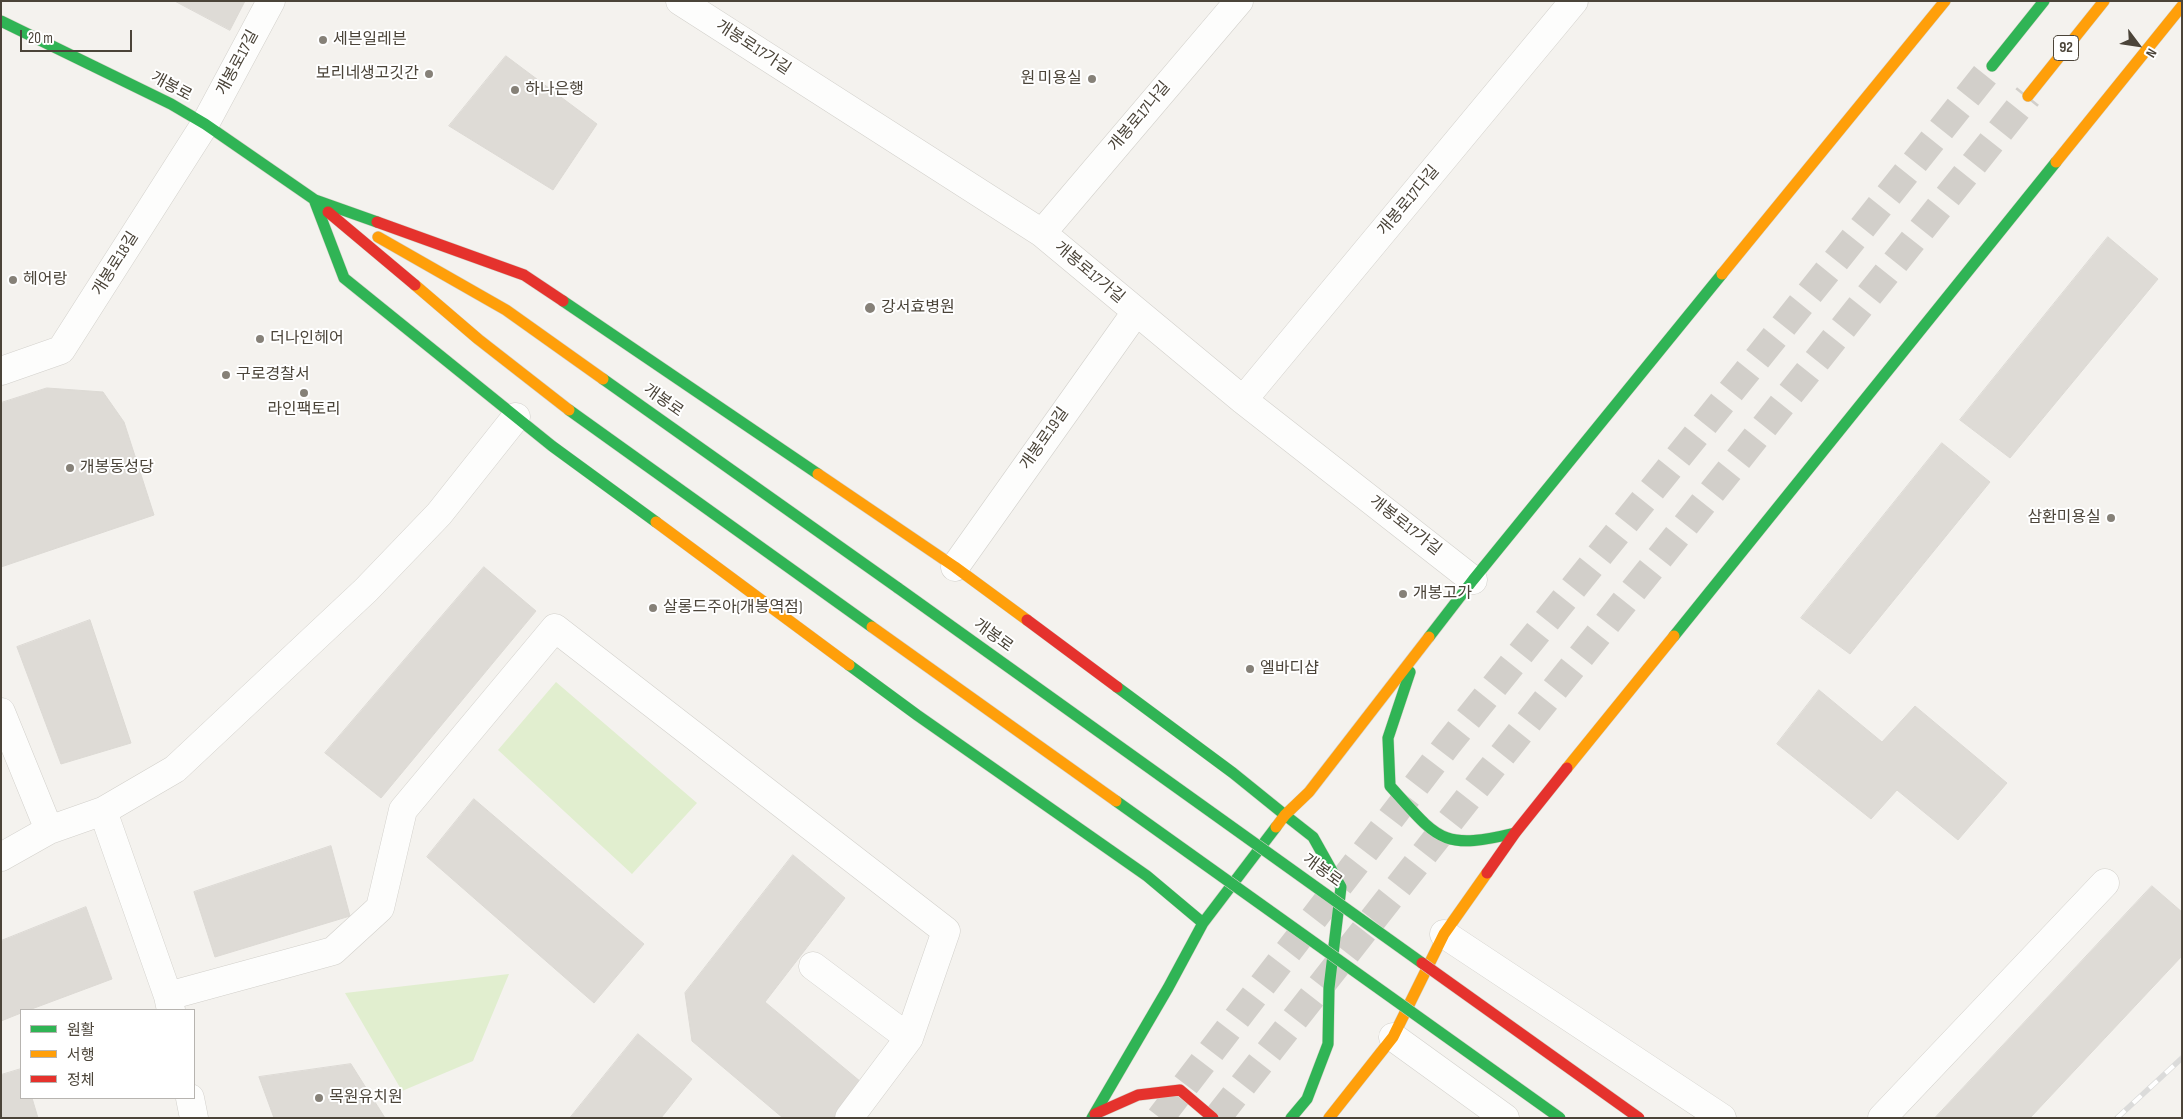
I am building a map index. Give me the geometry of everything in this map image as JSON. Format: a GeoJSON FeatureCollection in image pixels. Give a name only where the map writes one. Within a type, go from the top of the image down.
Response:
{"type":"FeatureCollection","features":[{"type":"Feature","properties":{"kind":"main road"},"geometry":{"type":"LineString","coordinates":[[1094,1116],[1203,924],[1285,815],[1308,792],[1473,580],[1945,1]]}},
{"type":"Feature","properties":{"kind":"main road"},"geometry":{"type":"LineString","coordinates":[[1992,66],[2044,1]]}},
{"type":"Feature","properties":{"kind":"main road","name":"92"},"geometry":{"type":"LineString","coordinates":[[2028,96],[2104,1]]}},
{"type":"Feature","properties":{"kind":"main road"},"geometry":{"type":"LineString","coordinates":[[1329,1118],[1393,1037],[1444,934],[1515,833],[2182,6]]}},
{"type":"Feature","properties":{"kind":"main road","name":"개봉로"},"geometry":{"type":"LineString","coordinates":[[1,21],[171,104],[205,124],[315,200],[506,310],[1639,1118]]}},
{"type":"Feature","properties":{"kind":"main road","name":"개봉로"},"geometry":{"type":"LineString","coordinates":[[315,200],[540,394],[872,627],[1560,1118]]}},
{"type":"Feature","properties":{"kind":"main road"},"geometry":{"type":"LineString","coordinates":[[315,200],[344,278],[520,414],[570,460],[916,715],[1147,876],[1203,924]]}},
{"type":"Feature","properties":{"kind":"main road"},"geometry":{"type":"LineString","coordinates":[[315,200],[524,275],[954,567],[1232,773],[1313,837],[1342,887],[1329,988],[1328,1044],[1307,1099],[1291,1118]]}},
{"type":"Feature","properties":{"kind":"main road"},"geometry":{"type":"LineString","coordinates":[[1416,654],[1388,738],[1390,786],[1426,825],[1448,840],[1484,840],[1515,833]]}},
{"type":"Feature","properties":{"kind":"main road"},"geometry":{"type":"LineString","coordinates":[[1094,1116],[1138,1095],[1180,1090],[1212,1118]]}},
{"type":"Feature","properties":{"kind":"street","name":"개봉로17길"},"geometry":{"type":"LineString","coordinates":[[205,124],[271,1]]}},
{"type":"Feature","properties":{"kind":"street","name":"개봉로17가길"},"geometry":{"type":"LineString","coordinates":[[680,1],[1042,233],[1243,400],[1473,580]]}},
{"type":"Feature","properties":{"kind":"street","name":"개봉로17나길"},"geometry":{"type":"LineString","coordinates":[[1042,233],[1239,1]]}},
{"type":"Feature","properties":{"kind":"street","name":"개봉로17다길"},"geometry":{"type":"LineString","coordinates":[[1243,400],[1574,1]]}},
{"type":"Feature","properties":{"kind":"street","name":"개봉로18길"},"geometry":{"type":"LineString","coordinates":[[1,371],[61,350],[205,124]]}},
{"type":"Feature","properties":{"kind":"street","name":"개봉로19길"},"geometry":{"type":"LineString","coordinates":[[954,567],[1136,312]]}},
{"type":"Feature","properties":{"kind":"street"},"geometry":{"type":"LineString","coordinates":[[1,857],[49,830],[103,811],[176,769],[366,590],[439,514],[520,414]]}},
{"type":"Feature","properties":{"kind":"street"},"geometry":{"type":"LineString","coordinates":[[103,811],[170,1003],[333,950],[380,908],[403,810],[555,628],[946,931],[910,1038],[849,1118]]}},
{"type":"Feature","properties":{"kind":"street"},"geometry":{"type":"LineString","coordinates":[[1,712],[49,830]]}},
{"type":"Feature","properties":{"kind":"street"},"geometry":{"type":"LineString","coordinates":[[1882,1118],[2106,883]]}},
{"type":"Feature","properties":{"kind":"street"},"geometry":{"type":"LineString","coordinates":[[1444,934],[1722,1118]]}},
{"type":"Feature","properties":{"kind":"street"},"geometry":{"type":"LineString","coordinates":[[813,966],[910,1038]]}},
{"type":"Feature","properties":{"kind":"street"},"geometry":{"type":"LineString","coordinates":[[1393,1037],[1505,1118]]}},
{"type":"Feature","properties":{"kind":"street"},"geometry":{"type":"LineString","coordinates":[[190,1099],[194,1118]]}},
{"type":"Feature","properties":{"kind":"green space"},"geometry":{"type":"Polygon","coordinates":[[[556,682],[697,803],[632,874],[498,750],[556,682]]]}},
{"type":"Feature","properties":{"kind":"green space"},"geometry":{"type":"Polygon","coordinates":[[[509,974],[473,1061],[402,1091],[345,993],[509,974]]]}},
{"type":"Feature","properties":{"kind":"building"},"geometry":{"type":"Polygon","coordinates":[[[175,1],[245,1],[230,30],[175,1]]]}},
{"type":"Feature","properties":{"kind":"building","name":"하나은행"},"geometry":{"type":"Polygon","coordinates":[[[506,56],[597,124],[553,190],[449,126],[506,56]]]}},
{"type":"Feature","properties":{"kind":"building"},"geometry":{"type":"Polygon","coordinates":[[[2108,237],[2158,279],[2010,458],[1960,420],[2108,237]]]}},
{"type":"Feature","properties":{"kind":"building","name":"개봉동성당"},"geometry":{"type":"Polygon","coordinates":[[[47,388],[103,392],[124,422],[154,515],[1,567],[1,403],[47,388]]]}},
{"type":"Feature","properties":{"kind":"building"},"geometry":{"type":"Polygon","coordinates":[[[1942,443],[1990,482],[1850,654],[1801,618],[1942,443]]]}},
{"type":"Feature","properties":{"kind":"building"},"geometry":{"type":"Polygon","coordinates":[[[484,567],[536,611],[381,798],[325,753],[484,567]]]}},
{"type":"Feature","properties":{"kind":"building"},"geometry":{"type":"Polygon","coordinates":[[[90,620],[131,743],[61,764],[17,647],[90,620]]]}},
{"type":"Feature","properties":{"kind":"building"},"geometry":{"type":"Polygon","coordinates":[[[1819,690],[1882,742],[1915,706],[2007,783],[1958,840],[1897,790],[1871,819],[1777,744],[1819,690]]]}},
{"type":"Feature","properties":{"kind":"building"},"geometry":{"type":"Polygon","coordinates":[[[474,799],[644,944],[594,1003],[427,857],[474,799]]]}},
{"type":"Feature","properties":{"kind":"building"},"geometry":{"type":"Polygon","coordinates":[[[331,846],[350,916],[215,957],[194,892],[331,846]]]}},
{"type":"Feature","properties":{"kind":"building"},"geometry":{"type":"Polygon","coordinates":[[[793,855],[845,898],[765,1002],[861,1082],[834,1118],[783,1118],[692,1041],[685,993],[793,855]]]}},
{"type":"Feature","properties":{"kind":"building"},"geometry":{"type":"Polygon","coordinates":[[[2152,886],[2182,912],[2182,956],[2030,1118],[1935,1118],[2152,886]]]}},
{"type":"Feature","properties":{"kind":"building"},"geometry":{"type":"Polygon","coordinates":[[[86,907],[112,979],[32,1009],[20,1009],[20,1013],[1,1021],[1,941],[86,907]]]}},
{"type":"Feature","properties":{"kind":"building"},"geometry":{"type":"Polygon","coordinates":[[[638,1034],[692,1079],[661,1118],[570,1118],[638,1034]]]}},
{"type":"Feature","properties":{"kind":"building","name":"목원유치원"},"geometry":{"type":"Polygon","coordinates":[[[351,1064],[385,1118],[274,1118],[259,1077],[351,1064]]]}},
{"type":"Feature","properties":{"kind":"building"},"geometry":{"type":"Polygon","coordinates":[[[20,1069],[20,1099],[32,1099],[38,1118],[1,1118],[1,1075],[20,1069]]]}},
{"type":"Feature","properties":{"kind":"tunnel"},"geometry":{"type":"LineString","coordinates":[[1160,1118],[1448,744],[1992,66]]}},
{"type":"Feature","properties":{"kind":"tunnel"},"geometry":{"type":"LineString","coordinates":[[1217,1118],[1487,774],[2028,96]]}},
{"type":"Feature","properties":{"kind":"railway"},"geometry":{"type":"LineString","coordinates":[[2117,1118],[2182,1058]]}},
{"type":"Feature","properties":{"kind":"traffic: fast"},"geometry":{"type":"LineString","coordinates":[[1992,66],[2044,1]]}},
{"type":"Feature","properties":{"kind":"traffic: fast"},"geometry":{"type":"LineString","coordinates":[[1,21],[171,104],[205,124],[315,200],[377,222]]}},
{"type":"Feature","properties":{"kind":"traffic: fast"},"geometry":{"type":"LineString","coordinates":[[1674,636],[2056,162]]}},
{"type":"Feature","properties":{"kind":"traffic: fast"},"geometry":{"type":"LineString","coordinates":[[315,202],[344,278],[552,446],[656,522]]}},
{"type":"Feature","properties":{"kind":"traffic: fast"},"geometry":{"type":"LineString","coordinates":[[1429,637],[1473,580],[1722,274]]}},
{"type":"Feature","properties":{"kind":"traffic: fast"},"geometry":{"type":"LineString","coordinates":[[563,301],[818,474]]}},
{"type":"Feature","properties":{"kind":"traffic: fast"},"geometry":{"type":"LineString","coordinates":[[603,379],[898,588]]}},
{"type":"Feature","properties":{"kind":"traffic: fast"},"geometry":{"type":"LineString","coordinates":[[569,410],[872,627]]}},
{"type":"Feature","properties":{"kind":"traffic: fast"},"geometry":{"type":"LineString","coordinates":[[898,588],[1422,963]]}},
{"type":"Feature","properties":{"kind":"traffic: fast"},"geometry":{"type":"LineString","coordinates":[[849,665],[917,715],[1147,876],[1203,923]]}},
{"type":"Feature","properties":{"kind":"traffic: fast"},"geometry":{"type":"LineString","coordinates":[[1410,672],[1388,738],[1390,786],[1419,818],[1431,829],[1443,836],[1456,840],[1471,841],[1515,833]]}},
{"type":"Feature","properties":{"kind":"traffic: fast"},"geometry":{"type":"LineString","coordinates":[[1117,687],[1233,773],[1285,815]]}},
{"type":"Feature","properties":{"kind":"traffic: fast"},"geometry":{"type":"LineString","coordinates":[[1116,801],[1560,1118]]}},
{"type":"Feature","properties":{"kind":"traffic: fast"},"geometry":{"type":"LineString","coordinates":[[1285,815],[1313,837],[1341,887],[1329,988],[1328,1044],[1307,1099],[1291,1118]]}},
{"type":"Feature","properties":{"kind":"traffic: fast"},"geometry":{"type":"LineString","coordinates":[[1092,1118],[1168,988],[1203,923],[1276,827]]}},
{"type":"Feature","properties":{"kind":"traffic: slow"},"geometry":{"type":"LineString","coordinates":[[1722,274],[1945,1]]}},
{"type":"Feature","properties":{"kind":"traffic: slow"},"geometry":{"type":"LineString","coordinates":[[2028,96],[2104,1]]}},
{"type":"Feature","properties":{"kind":"traffic: slow"},"geometry":{"type":"LineString","coordinates":[[2056,162],[2182,6]]}},
{"type":"Feature","properties":{"kind":"traffic: slow"},"geometry":{"type":"LineString","coordinates":[[378,237],[506,310],[603,379]]}},
{"type":"Feature","properties":{"kind":"traffic: slow"},"geometry":{"type":"LineString","coordinates":[[415,285],[478,339],[569,410]]}},
{"type":"Feature","properties":{"kind":"traffic: slow"},"geometry":{"type":"LineString","coordinates":[[818,474],[955,567],[1027,620]]}},
{"type":"Feature","properties":{"kind":"traffic: slow"},"geometry":{"type":"LineString","coordinates":[[656,522],[849,665]]}},
{"type":"Feature","properties":{"kind":"traffic: slow"},"geometry":{"type":"LineString","coordinates":[[872,627],[1116,801]]}},
{"type":"Feature","properties":{"kind":"traffic: slow"},"geometry":{"type":"LineString","coordinates":[[1567,768],[1674,636]]}},
{"type":"Feature","properties":{"kind":"traffic: slow"},"geometry":{"type":"LineString","coordinates":[[1276,827],[1285,815],[1309,792],[1429,637]]}},
{"type":"Feature","properties":{"kind":"traffic: slow"},"geometry":{"type":"LineString","coordinates":[[1329,1118],[1393,1037],[1444,934],[1487,873]]}},
{"type":"Feature","properties":{"kind":"traffic: jam"},"geometry":{"type":"LineString","coordinates":[[328,212],[415,285]]}},
{"type":"Feature","properties":{"kind":"traffic: jam"},"geometry":{"type":"LineString","coordinates":[[377,222],[524,275],[563,301]]}},
{"type":"Feature","properties":{"kind":"traffic: jam"},"geometry":{"type":"LineString","coordinates":[[1027,620],[1117,687]]}},
{"type":"Feature","properties":{"kind":"traffic: jam"},"geometry":{"type":"LineString","coordinates":[[1487,873],[1515,833],[1567,768]]}},
{"type":"Feature","properties":{"kind":"traffic: jam"},"geometry":{"type":"LineString","coordinates":[[1422,963],[1639,1118]]}},
{"type":"Feature","properties":{"kind":"traffic: jam"},"geometry":{"type":"LineString","coordinates":[[1095,1114],[1138,1095],[1180,1090],[1213,1118]]}},
{"type":"Feature","properties":{"kind":"place","name":"세븐일레븐"},"geometry":{"type":"Point","coordinates":[323,40]}},
{"type":"Feature","properties":{"kind":"place","name":"보리네생고깃간"},"geometry":{"type":"Point","coordinates":[429,74]}},
{"type":"Feature","properties":{"kind":"place","name":"원 미용실"},"geometry":{"type":"Point","coordinates":[1092,79]}},
{"type":"Feature","properties":{"kind":"place","name":"하나은행"},"geometry":{"type":"Point","coordinates":[515,90]}},
{"type":"Feature","properties":{"kind":"place","name":"헤어랑"},"geometry":{"type":"Point","coordinates":[13,280]}},
{"type":"Feature","properties":{"kind":"place","name":"강서효병원"},"geometry":{"type":"Point","coordinates":[870,308]}},
{"type":"Feature","properties":{"kind":"place","name":"더나인헤어"},"geometry":{"type":"Point","coordinates":[260,339]}},
{"type":"Feature","properties":{"kind":"place","name":"구로경찰서"},"geometry":{"type":"Point","coordinates":[226,375]}},
{"type":"Feature","properties":{"kind":"place","name":"라인팩토리"},"geometry":{"type":"Point","coordinates":[304,393]}},
{"type":"Feature","properties":{"kind":"place","name":"개봉동성당"},"geometry":{"type":"Point","coordinates":[70,468]}},
{"type":"Feature","properties":{"kind":"place","name":"삼환미용실"},"geometry":{"type":"Point","coordinates":[2111,518]}},
{"type":"Feature","properties":{"kind":"place","name":"개봉고가"},"geometry":{"type":"Point","coordinates":[1403,594]}},
{"type":"Feature","properties":{"kind":"place","name":"살롱드주아(개봉역점)"},"geometry":{"type":"Point","coordinates":[653,608]}},
{"type":"Feature","properties":{"kind":"place","name":"엘바디샵"},"geometry":{"type":"Point","coordinates":[1250,669]}},
{"type":"Feature","properties":{"kind":"place","name":"목원유치원"},"geometry":{"type":"Point","coordinates":[319,1098]}}]}
